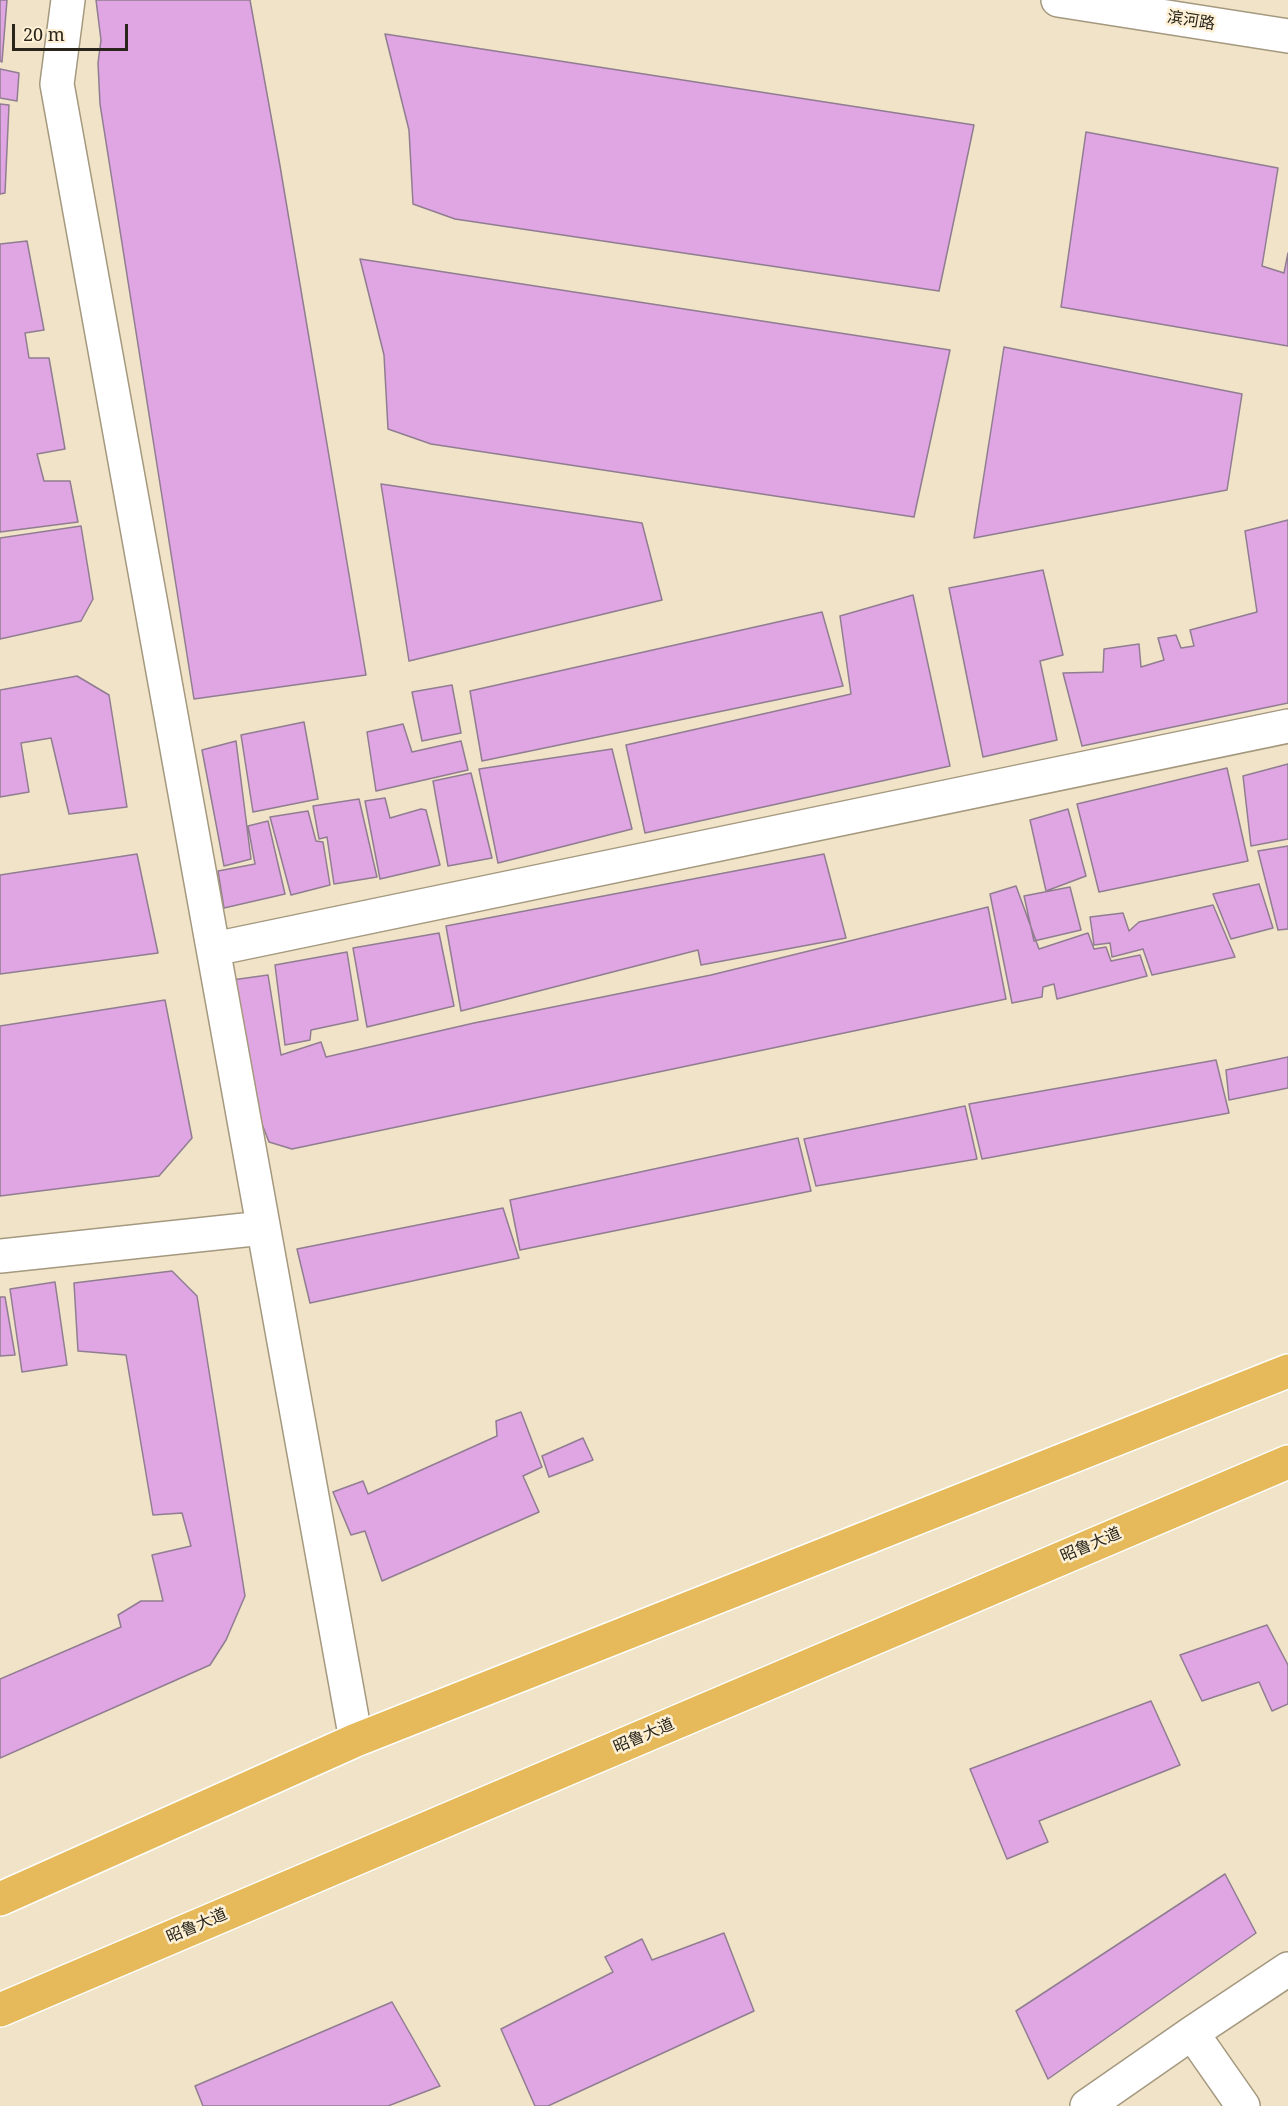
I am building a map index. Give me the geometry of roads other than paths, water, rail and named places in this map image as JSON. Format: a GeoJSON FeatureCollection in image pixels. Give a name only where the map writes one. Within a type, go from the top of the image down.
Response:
{"type":"FeatureCollection","features":[{"type":"Feature","properties":{"kind":"highway"},"geometry":{"type":"LineString","coordinates":[[0,1899],[356,1740],[1288,1371]]}},
{"type":"Feature","properties":{"kind":"highway","name":"昭鲁大道"},"geometry":{"type":"LineString","coordinates":[[0,2010],[1288,1462]]}},
{"type":"Feature","properties":{"kind":"street"},"geometry":{"type":"LineString","coordinates":[[68,0],[57,84],[356,1740]]}},
{"type":"Feature","properties":{"kind":"street","name":"滨河路"},"geometry":{"type":"LineString","coordinates":[[1058,0],[1288,36]]}},
{"type":"Feature","properties":{"kind":"street"},"geometry":{"type":"LineString","coordinates":[[214,949],[1288,726]]}},
{"type":"Feature","properties":{"kind":"street"},"geometry":{"type":"LineString","coordinates":[[0,1256],[263,1228]]}},
{"type":"Feature","properties":{"kind":"street"},"geometry":{"type":"LineString","coordinates":[[1088,2106],[1288,1969]]}},
{"type":"Feature","properties":{"kind":"street"},"geometry":{"type":"LineString","coordinates":[[1192,2033],[1243,2106]]}}]}
